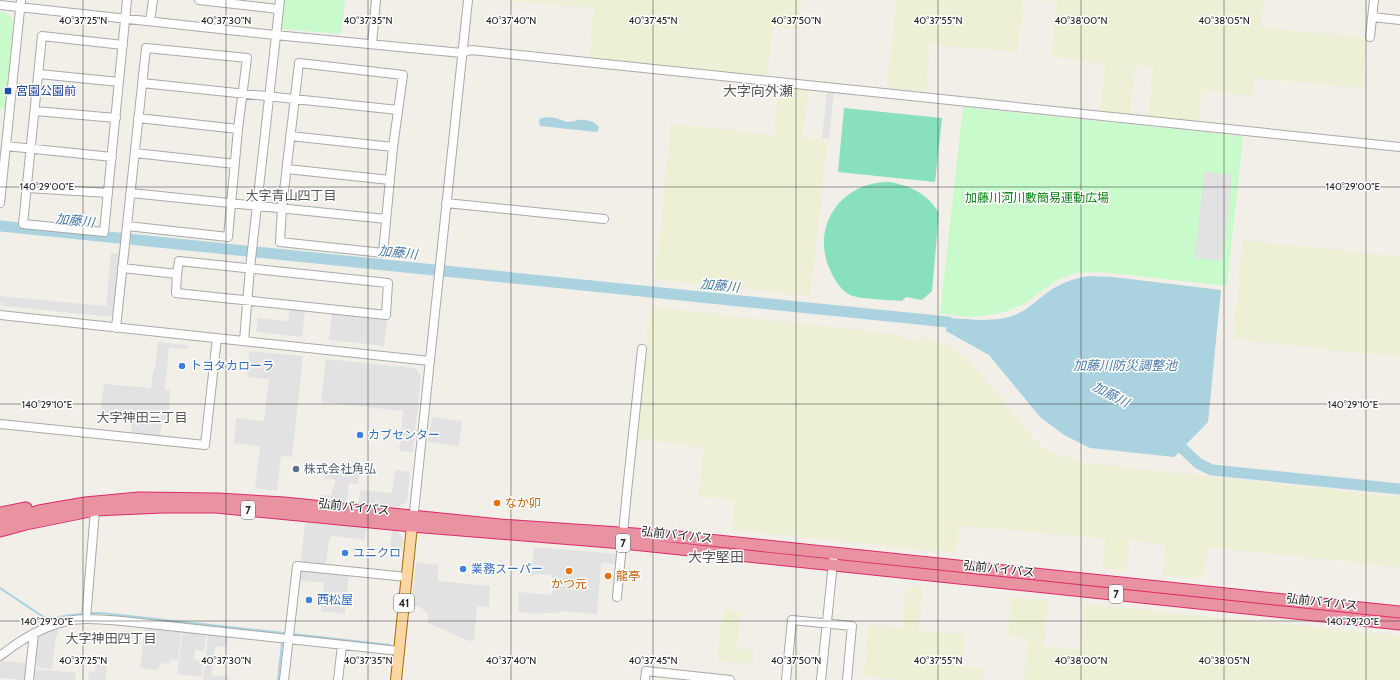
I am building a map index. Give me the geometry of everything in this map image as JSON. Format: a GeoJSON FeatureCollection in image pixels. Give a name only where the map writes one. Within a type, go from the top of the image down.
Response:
{"type":"FeatureCollection","features":[{"type":"Feature","properties":{"kind":"highway","name":"弘前バイパス"},"geometry":{"type":"LineString","coordinates":[[0,531],[84,508],[139,498],[218,498],[284,503],[413,521]]}},
{"type":"Feature","properties":{"kind":"highway"},"geometry":{"type":"LineString","coordinates":[[0,513],[47,504],[84,508]]}},
{"type":"Feature","properties":{"kind":"highway","name":"弘前バイパス"},"geometry":{"type":"LineString","coordinates":[[0,522],[39,511],[84,508],[95,510],[163,507],[216,507],[413,521],[500,525],[623,538],[833,565],[1400,624]]}},
{"type":"Feature","properties":{"kind":"highway"},"geometry":{"type":"LineString","coordinates":[[0,540],[84,508]]}},
{"type":"Feature","properties":{"kind":"highway","name":"弘前バイパス"},"geometry":{"type":"LineString","coordinates":[[623,538],[834,553],[1400,612]]}},
{"type":"Feature","properties":{"kind":"main road","name":"41"},"geometry":{"type":"LineString","coordinates":[[396,680],[413,521]]}},
{"type":"Feature","properties":{"kind":"street"},"geometry":{"type":"LineString","coordinates":[[123,45],[42,36],[24,224],[104,232],[128,0]]}},
{"type":"Feature","properties":{"kind":"street"},"geometry":{"type":"LineString","coordinates":[[150,21],[153,0]]}},
{"type":"Feature","properties":{"kind":"street"},"geometry":{"type":"LineString","coordinates":[[198,0],[279,4],[244,341]]}},
{"type":"Feature","properties":{"kind":"street"},"geometry":{"type":"LineString","coordinates":[[372,44],[376,0]]}},
{"type":"Feature","properties":{"kind":"street"},"geometry":{"type":"LineString","coordinates":[[413,521],[468,0]]}},
{"type":"Feature","properties":{"kind":"street"},"geometry":{"type":"LineString","coordinates":[[1370,37],[1374,0]]}},
{"type":"Feature","properties":{"kind":"street"},"geometry":{"type":"LineString","coordinates":[[0,202],[21,4]]}},
{"type":"Feature","properties":{"kind":"street"},"geometry":{"type":"LineString","coordinates":[[0,5],[21,4],[126,19],[275,35],[462,53],[471,50],[1400,147]]}},
{"type":"Feature","properties":{"kind":"street"},"geometry":{"type":"LineString","coordinates":[[1372,17],[1400,20]]}},
{"type":"Feature","properties":{"kind":"street"},"geometry":{"type":"LineString","coordinates":[[116,328],[146,48],[247,58],[244,93],[238,129],[228,237],[127,229]]}},
{"type":"Feature","properties":{"kind":"street"},"geometry":{"type":"LineString","coordinates":[[299,63],[403,75],[393,147],[383,253],[280,242],[282,208],[294,99],[299,63]]}},
{"type":"Feature","properties":{"kind":"street"},"geometry":{"type":"LineString","coordinates":[[39,74],[119,82]]}},
{"type":"Feature","properties":{"kind":"street"},"geometry":{"type":"LineString","coordinates":[[142,83],[398,110]]}},
{"type":"Feature","properties":{"kind":"street"},"geometry":{"type":"LineString","coordinates":[[35,111],[116,118]]}},
{"type":"Feature","properties":{"kind":"street"},"geometry":{"type":"LineString","coordinates":[[138,118],[238,129]]}},
{"type":"Feature","properties":{"kind":"street"},"geometry":{"type":"LineString","coordinates":[[290,136],[393,147]]}},
{"type":"Feature","properties":{"kind":"street"},"geometry":{"type":"LineString","coordinates":[[6,146],[112,157]]}},
{"type":"Feature","properties":{"kind":"street"},"geometry":{"type":"LineString","coordinates":[[135,153],[235,164]]}},
{"type":"Feature","properties":{"kind":"street"},"geometry":{"type":"LineString","coordinates":[[287,169],[390,180]]}},
{"type":"Feature","properties":{"kind":"street"},"geometry":{"type":"LineString","coordinates":[[28,188],[108,193]]}},
{"type":"Feature","properties":{"kind":"street"},"geometry":{"type":"LineString","coordinates":[[131,193],[386,219]]}},
{"type":"Feature","properties":{"kind":"street"},"geometry":{"type":"LineString","coordinates":[[446,203],[604,219]]}},
{"type":"Feature","properties":{"kind":"street"},"geometry":{"type":"LineString","coordinates":[[179,261],[251,264],[388,283],[386,315],[176,293],[179,261]]}},
{"type":"Feature","properties":{"kind":"street"},"geometry":{"type":"LineString","coordinates":[[122,268],[177,274]]}},
{"type":"Feature","properties":{"kind":"street"},"geometry":{"type":"LineString","coordinates":[[0,315],[430,361]]}},
{"type":"Feature","properties":{"kind":"street"},"geometry":{"type":"LineString","coordinates":[[0,424],[205,445],[217,338]]}},
{"type":"Feature","properties":{"kind":"street"},"geometry":{"type":"LineString","coordinates":[[617,597],[642,349]]}},
{"type":"Feature","properties":{"kind":"street"},"geometry":{"type":"LineString","coordinates":[[86,619],[95,510]]}},
{"type":"Feature","properties":{"kind":"street"},"geometry":{"type":"LineString","coordinates":[[821,680],[834,553]]}},
{"type":"Feature","properties":{"kind":"street"},"geometry":{"type":"LineString","coordinates":[[284,680],[296,566],[407,577]]}},
{"type":"Feature","properties":{"kind":"street"},"geometry":{"type":"LineString","coordinates":[[0,656],[19,641],[34,633],[54,625],[86,619],[122,621],[399,651]]}},
{"type":"Feature","properties":{"kind":"street"},"geometry":{"type":"LineString","coordinates":[[786,680],[792,620],[852,626],[847,680]]}},
{"type":"Feature","properties":{"kind":"street"},"geometry":{"type":"LineString","coordinates":[[29,680],[34,633]]}},
{"type":"Feature","properties":{"kind":"street"},"geometry":{"type":"LineString","coordinates":[[338,680],[342,645]]}},
{"type":"Feature","properties":{"kind":"street"},"geometry":{"type":"LineString","coordinates":[[645,680],[646,671],[730,680]]}},
{"type":"Feature","properties":{"kind":"green space"},"geometry":{"type":"Polygon","coordinates":[[[285,0],[345,0],[341,34],[282,29],[285,0]]]}},
{"type":"Feature","properties":{"kind":"green space"},"geometry":{"type":"Polygon","coordinates":[[[506,0],[802,0],[798,30],[773,27],[767,76],[589,58],[594,8],[506,0]]]}},
{"type":"Feature","properties":{"kind":"green space"},"geometry":{"type":"Polygon","coordinates":[[[896,0],[1023,0],[1017,52],[930,44],[926,92],[887,88],[896,0]]]}},
{"type":"Feature","properties":{"kind":"green space"},"geometry":{"type":"Polygon","coordinates":[[[1038,0],[1263,0],[1260,27],[1367,38],[1362,88],[1255,78],[1253,96],[1202,90],[1199,122],[1148,117],[1153,67],[1135,65],[1130,115],[1100,111],[1105,63],[1051,56],[1057,2],[1038,0]]]}},
{"type":"Feature","properties":{"kind":"green space"},"geometry":{"type":"Polygon","coordinates":[[[0,12],[6,12],[13,20],[6,109],[0,108],[0,12]]]}},
{"type":"Feature","properties":{"kind":"green space"},"geometry":{"type":"Polygon","coordinates":[[[779,87],[808,90],[802,138],[828,141],[810,296],[655,279],[671,124],[774,135],[779,87]]]}},
{"type":"Feature","properties":{"kind":"green space","name":"加藤川河川敷簡易運動広場"},"geometry":{"type":"Polygon","coordinates":[[[963,107],[1242,136],[1243,139],[1227,286],[1102,272],[1076,273],[1057,280],[1024,304],[1007,311],[990,315],[970,317],[940,314],[963,107]]]}},
{"type":"Feature","properties":{"kind":"green space"},"geometry":{"type":"Polygon","coordinates":[[[844,108],[942,118],[935,182],[838,172],[844,108]]]}},
{"type":"Feature","properties":{"kind":"green space"},"geometry":{"type":"Polygon","coordinates":[[[890,182],[905,186],[918,192],[935,206],[939,213],[932,291],[922,300],[906,297],[902,301],[883,300],[850,295],[835,279],[825,255],[824,239],[827,223],[834,210],[844,198],[857,189],[872,184],[890,182]]]}},
{"type":"Feature","properties":{"kind":"green space"},"geometry":{"type":"Polygon","coordinates":[[[1243,240],[1400,257],[1400,357],[1233,339],[1243,240]]]}},
{"type":"Feature","properties":{"kind":"green space"},"geometry":{"type":"Polygon","coordinates":[[[650,307],[902,335],[907,339],[916,340],[921,337],[942,343],[955,349],[978,370],[1036,441],[1048,451],[1085,463],[1400,497],[1400,567],[1208,547],[1203,579],[1163,575],[1165,544],[1130,540],[1126,571],[1103,568],[1105,539],[959,525],[956,553],[732,530],[734,500],[699,496],[703,447],[636,438],[650,307]]]}},
{"type":"Feature","properties":{"kind":"green space"},"geometry":{"type":"Polygon","coordinates":[[[906,586],[923,587],[919,630],[965,635],[961,666],[984,669],[982,680],[909,680],[864,676],[869,625],[902,628],[906,586]]]}},
{"type":"Feature","properties":{"kind":"green space"},"geometry":{"type":"Polygon","coordinates":[[[1011,597],[1048,600],[1044,646],[1078,649],[1084,604],[1400,636],[1400,680],[1024,680],[1028,638],[1008,636],[1011,597]]]}},
{"type":"Feature","properties":{"kind":"green space"},"geometry":{"type":"Polygon","coordinates":[[[723,610],[741,612],[737,648],[754,650],[752,664],[717,660],[723,610]]]}},
{"type":"Feature","properties":{"kind":"shaded area"},"geometry":{"type":"Polygon","coordinates":[[[827,90],[834,92],[829,139],[822,138],[827,90]]]}},
{"type":"Feature","properties":{"kind":"shaded area"},"geometry":{"type":"Polygon","coordinates":[[[1204,172],[1232,175],[1223,261],[1195,258],[1204,172]]]}},
{"type":"Feature","properties":{"kind":"shaded area"},"geometry":{"type":"Polygon","coordinates":[[[111,253],[121,254],[114,317],[3,306],[0,301],[0,296],[106,306],[111,253]]]}},
{"type":"Feature","properties":{"kind":"shaded area"},"geometry":{"type":"Polygon","coordinates":[[[290,308],[305,310],[302,337],[256,332],[258,318],[288,321],[290,308]]]}},
{"type":"Feature","properties":{"kind":"shaded area"},"geometry":{"type":"Polygon","coordinates":[[[332,313],[387,319],[384,346],[329,340],[332,313]]]}},
{"type":"Feature","properties":{"kind":"shaded area"},"geometry":{"type":"Polygon","coordinates":[[[158,342],[188,345],[188,349],[169,348],[165,389],[170,390],[168,421],[162,421],[160,436],[131,434],[132,416],[100,412],[104,384],[151,388],[158,342]]]}},
{"type":"Feature","properties":{"kind":"shaded area"},"geometry":{"type":"Polygon","coordinates":[[[249,351],[303,356],[292,457],[281,456],[277,491],[255,488],[260,446],[234,443],[236,418],[264,421],[269,379],[247,377],[249,351]]]}},
{"type":"Feature","properties":{"kind":"shaded area"},"geometry":{"type":"Polygon","coordinates":[[[326,359],[415,368],[421,376],[413,452],[399,451],[403,411],[321,402],[326,359]]]}},
{"type":"Feature","properties":{"kind":"shaded area"},"geometry":{"type":"Polygon","coordinates":[[[432,417],[462,421],[459,446],[428,442],[432,417]]]}},
{"type":"Feature","properties":{"kind":"shaded area"},"geometry":{"type":"Polygon","coordinates":[[[326,465],[360,470],[358,484],[349,483],[347,503],[322,500],[323,495],[332,495],[333,486],[335,486],[335,480],[324,479],[326,465]]]}},
{"type":"Feature","properties":{"kind":"shaded area"},"geometry":{"type":"Polygon","coordinates":[[[395,470],[410,472],[407,501],[398,508],[358,504],[360,490],[392,493],[395,470]]]}},
{"type":"Feature","properties":{"kind":"shaded area"},"geometry":{"type":"Polygon","coordinates":[[[305,520],[366,526],[365,540],[332,536],[329,539],[326,565],[301,563],[305,520]]]}},
{"type":"Feature","properties":{"kind":"shaded area"},"geometry":{"type":"Polygon","coordinates":[[[392,529],[396,530],[403,539],[402,551],[390,550],[392,529]]]}},
{"type":"Feature","properties":{"kind":"shaded area"},"geometry":{"type":"Polygon","coordinates":[[[534,547],[618,554],[617,564],[601,563],[597,614],[562,611],[557,613],[539,614],[518,612],[519,592],[552,595],[553,587],[551,575],[536,574],[531,577],[534,547]]]}},
{"type":"Feature","properties":{"kind":"shaded area"},"geometry":{"type":"Polygon","coordinates":[[[416,562],[438,565],[438,581],[490,586],[489,607],[477,606],[474,641],[469,641],[428,623],[428,614],[419,606],[411,606],[416,562]]]}},
{"type":"Feature","properties":{"kind":"shaded area"},"geometry":{"type":"Polygon","coordinates":[[[303,569],[349,574],[345,614],[321,611],[324,583],[298,580],[299,572],[303,569]]]}},
{"type":"Feature","properties":{"kind":"shaded area"},"geometry":{"type":"Polygon","coordinates":[[[145,628],[181,632],[178,660],[170,659],[169,664],[160,663],[158,670],[140,668],[145,628]]]}},
{"type":"Feature","properties":{"kind":"shaded area"},"geometry":{"type":"Polygon","coordinates":[[[59,629],[58,636],[56,636],[52,669],[33,667],[37,636],[39,633],[59,629]]]}},
{"type":"Feature","properties":{"kind":"shaded area"},"geometry":{"type":"Polygon","coordinates":[[[183,632],[206,634],[204,651],[195,650],[194,660],[203,661],[202,677],[177,674],[183,632]]]}},
{"type":"Feature","properties":{"kind":"shaded area"},"geometry":{"type":"Polygon","coordinates":[[[208,634],[228,636],[227,647],[215,646],[211,675],[229,677],[229,680],[203,680],[208,634]]]}},
{"type":"Feature","properties":{"kind":"shaded area"},"geometry":{"type":"Polygon","coordinates":[[[0,661],[26,663],[24,680],[0,678],[0,661]]]}},
{"type":"Feature","properties":{"kind":"shaded area"},"geometry":{"type":"Polygon","coordinates":[[[96,664],[107,665],[105,680],[88,680],[89,671],[95,672],[96,664]]]}},
{"type":"Feature","properties":{"kind":"shaded area"},"geometry":{"type":"Polygon","coordinates":[[[33,669],[76,673],[75,680],[32,680],[33,669]]]}},
{"type":"Feature","properties":{"kind":"water"},"geometry":{"type":"Polygon","coordinates":[[[549,117],[568,122],[587,120],[595,123],[599,127],[597,132],[540,126],[539,120],[541,118],[549,117]]]}},
{"type":"Feature","properties":{"kind":"water","name":"加藤川防災調整池"},"geometry":{"type":"Polygon","coordinates":[[[1088,276],[1113,277],[1221,290],[1208,422],[1174,457],[1090,448],[1064,435],[1040,417],[989,355],[946,331],[948,318],[985,320],[1013,316],[1025,310],[1057,286],[1088,276]]]}},
{"type":"Feature","properties":{"kind":"waterway","name":"加藤川"},"geometry":{"type":"LineString","coordinates":[[0,226],[948,322],[960,329]]}},
{"type":"Feature","properties":{"kind":"waterway","name":"加藤川"},"geometry":{"type":"LineString","coordinates":[[1171,442],[1183,449],[1199,464],[1212,470],[1400,489]]}},
{"type":"Feature","properties":{"kind":"waterway"},"geometry":{"type":"LineString","coordinates":[[0,588],[48,620],[82,614]]}},
{"type":"Feature","properties":{"kind":"waterway"},"geometry":{"type":"LineString","coordinates":[[90,613],[102,613],[284,633]]}},
{"type":"Feature","properties":{"kind":"waterway"},"geometry":{"type":"LineString","coordinates":[[293,634],[390,645]]}},
{"type":"Feature","properties":{"kind":"waterway"},"geometry":{"type":"LineString","coordinates":[[278,680],[282,643]]}},
{"type":"Feature","properties":{"kind":"place","name":"宮園公園前"},"geometry":{"type":"Point","coordinates":[8,91]}},
{"type":"Feature","properties":{"kind":"place","name":"トヨタカローラ"},"geometry":{"type":"Point","coordinates":[182,366]}},
{"type":"Feature","properties":{"kind":"place","name":"カブセンター"},"geometry":{"type":"Point","coordinates":[360,435]}},
{"type":"Feature","properties":{"kind":"place","name":"株式会社角弘"},"geometry":{"type":"Point","coordinates":[296,469]}},
{"type":"Feature","properties":{"kind":"place","name":"なか卯"},"geometry":{"type":"Point","coordinates":[497,503]}},
{"type":"Feature","properties":{"kind":"place","name":"ユニクロ"},"geometry":{"type":"Point","coordinates":[345,553]}},
{"type":"Feature","properties":{"kind":"place","name":"業務スーパー"},"geometry":{"type":"Point","coordinates":[463,569]}},
{"type":"Feature","properties":{"kind":"place","name":"かつ元"},"geometry":{"type":"Point","coordinates":[569,571]}},
{"type":"Feature","properties":{"kind":"place","name":"龍亭"},"geometry":{"type":"Point","coordinates":[608,576]}},
{"type":"Feature","properties":{"kind":"place","name":"西松屋"},"geometry":{"type":"Point","coordinates":[309,600]}},
{"type":"Feature","properties":{"kind":"district","name":"大字向外瀬"},"geometry":{"type":"Point","coordinates":[758,91]}},
{"type":"Feature","properties":{"kind":"district","name":"大字青山四丁目"},"geometry":{"type":"Point","coordinates":[291,195]}},
{"type":"Feature","properties":{"kind":"district","name":"大字神田三丁目"},"geometry":{"type":"Point","coordinates":[142,417]}},
{"type":"Feature","properties":{"kind":"district","name":"大字堅田"},"geometry":{"type":"Point","coordinates":[716,557]}},
{"type":"Feature","properties":{"kind":"district","name":"大字神田四丁目"},"geometry":{"type":"Point","coordinates":[111,638]}}]}
